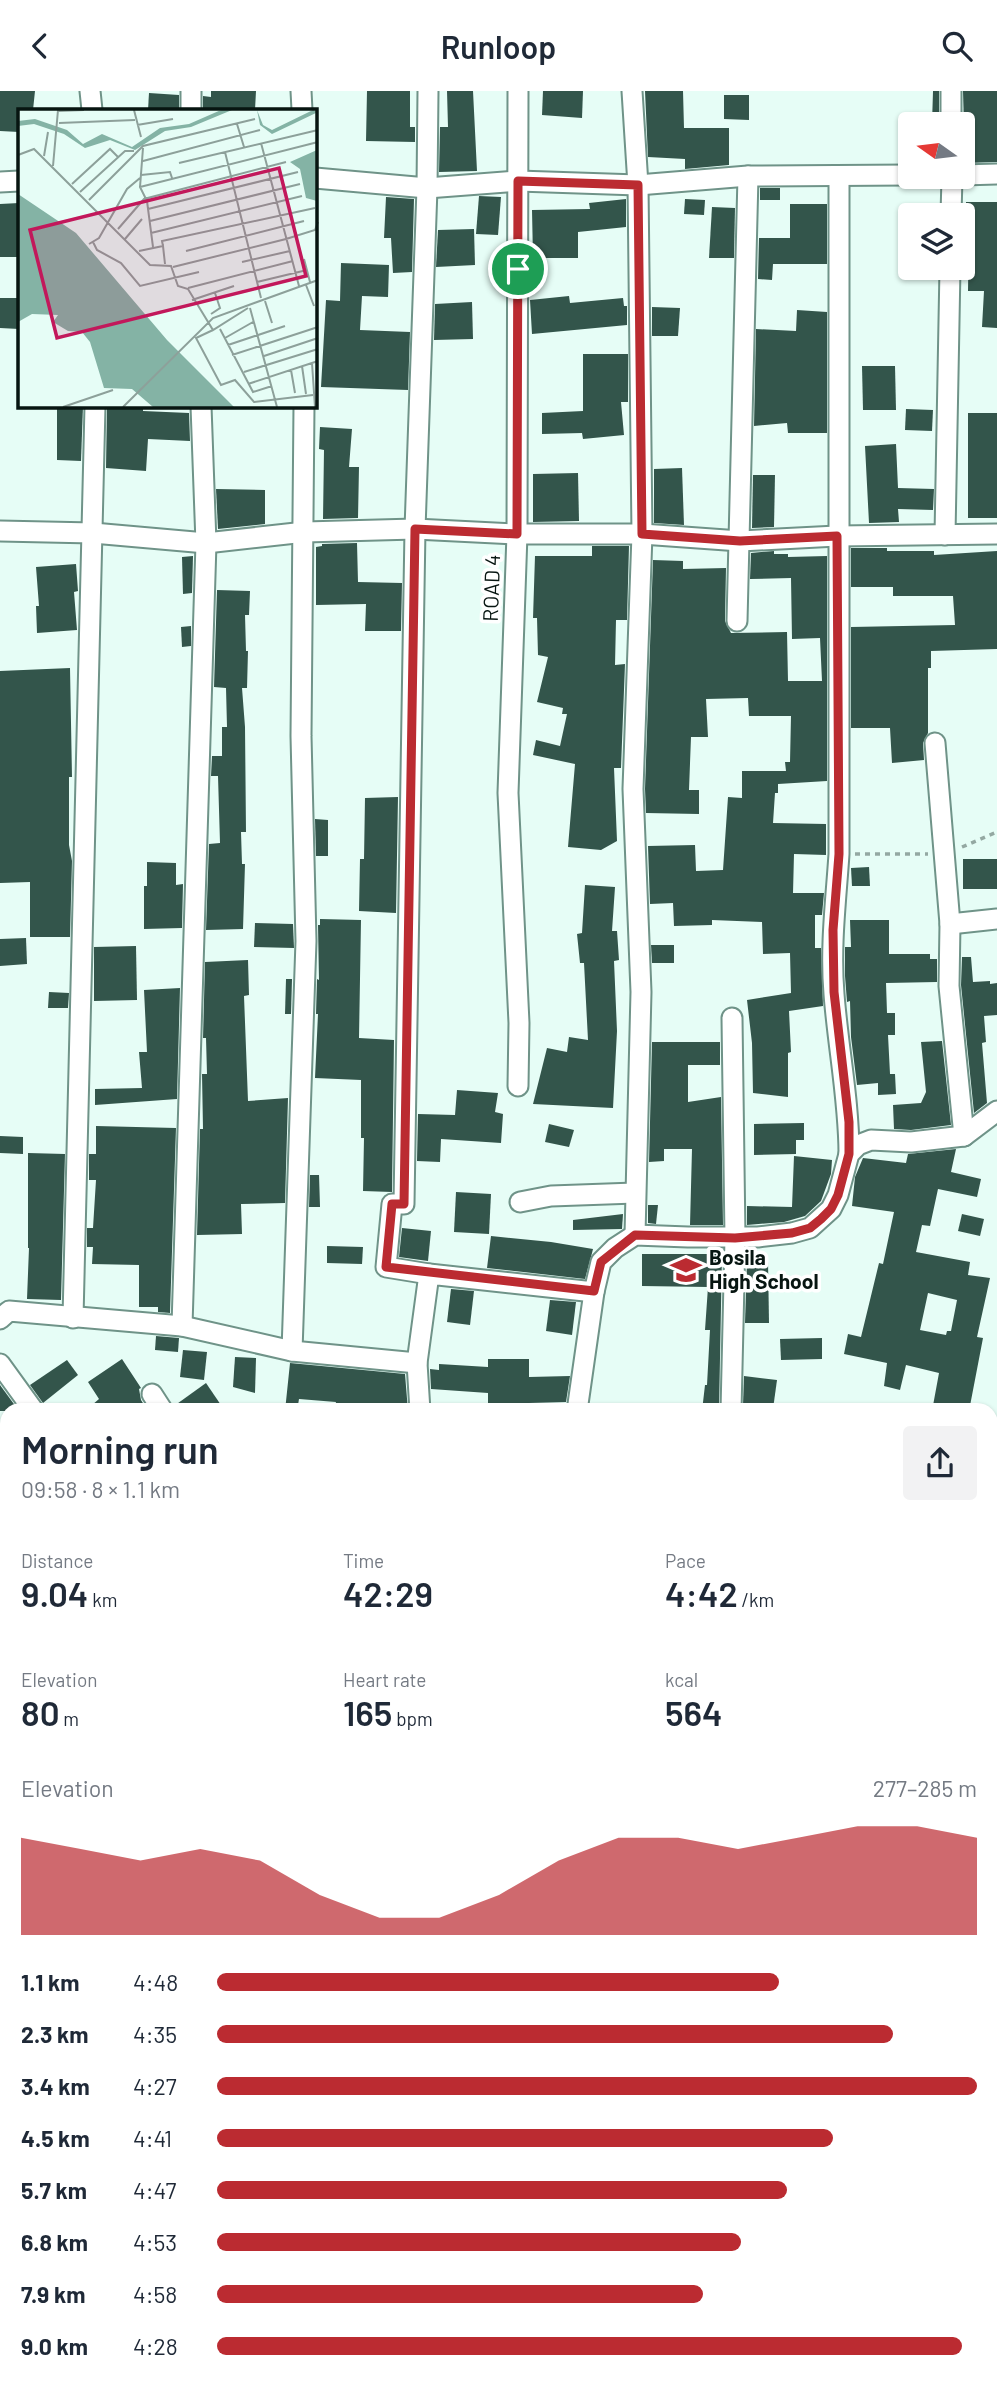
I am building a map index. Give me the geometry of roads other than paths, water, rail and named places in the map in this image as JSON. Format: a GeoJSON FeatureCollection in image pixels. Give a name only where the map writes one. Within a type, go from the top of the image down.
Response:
{"type":"FeatureCollection","features":[{"type":"Feature","properties":{"kind":"street"},"geometry":{"type":"LineString","coordinates":[[90,91],[92,109]]}},
{"type":"Feature","properties":{"kind":"street"},"geometry":{"type":"LineString","coordinates":[[191,91],[191,109]]}},
{"type":"Feature","properties":{"kind":"street"},"geometry":{"type":"LineString","coordinates":[[301,91],[302,109]]}},
{"type":"Feature","properties":{"kind":"street"},"geometry":{"type":"LineString","coordinates":[[428,91],[415,529],[404,1204],[392,1204],[386,1267],[594,1291]]}},
{"type":"Feature","properties":{"kind":"street","name":"ROAD 4"},"geometry":{"type":"LineString","coordinates":[[518,1086],[519,1023],[508,793],[517,534],[519,91]]}},
{"type":"Feature","properties":{"kind":"street"},"geometry":{"type":"LineString","coordinates":[[632,91],[638,185],[642,534],[633,789],[641,992],[635,1235]]}},
{"type":"Feature","properties":{"kind":"street"},"geometry":{"type":"LineString","coordinates":[[951,91],[951,112]]}},
{"type":"Feature","properties":{"kind":"street"},"geometry":{"type":"LineString","coordinates":[[975,175],[997,174]]}},
{"type":"Feature","properties":{"kind":"street"},"geometry":{"type":"LineString","coordinates":[[317,178],[427,188],[518,181],[638,185],[748,176],[898,175]]}},
{"type":"Feature","properties":{"kind":"street"},"geometry":{"type":"LineString","coordinates":[[737,621],[748,176]]}},
{"type":"Feature","properties":{"kind":"street"},"geometry":{"type":"LineString","coordinates":[[578,1403],[594,1291],[601,1262],[635,1235],[735,1238],[792,1233],[810,1228],[831,1209],[838,1195],[849,1154],[849,1122],[834,992],[833,930],[839,854],[839,176]]}},
{"type":"Feature","properties":{"kind":"street"},"geometry":{"type":"LineString","coordinates":[[0,181],[18,181]]}},
{"type":"Feature","properties":{"kind":"street"},"geometry":{"type":"LineString","coordinates":[[945,535],[950,280]]}},
{"type":"Feature","properties":{"kind":"street"},"geometry":{"type":"LineString","coordinates":[[73,1318],[95,408]]}},
{"type":"Feature","properties":{"kind":"street"},"geometry":{"type":"LineString","coordinates":[[182,1326],[205,543],[201,408]]}},
{"type":"Feature","properties":{"kind":"street"},"geometry":{"type":"LineString","coordinates":[[292,1351],[306,941],[301,736],[304,408]]}},
{"type":"Feature","properties":{"kind":"street"},"geometry":{"type":"LineString","coordinates":[[0,531],[93,533],[205,543],[304,532],[415,529],[517,534],[642,534],[740,541],[837,536],[997,534]]}},
{"type":"Feature","properties":{"kind":"street"},"geometry":{"type":"LineString","coordinates":[[935,743],[950,924],[949,986],[964,1136]]}},
{"type":"Feature","properties":{"kind":"street"},"geometry":{"type":"LineString","coordinates":[[950,924],[997,919]]}},
{"type":"Feature","properties":{"kind":"street"},"geometry":{"type":"LineString","coordinates":[[731,1403],[735,1238],[732,1019]]}},
{"type":"Feature","properties":{"kind":"street"},"geometry":{"type":"LineString","coordinates":[[849,1154],[858,1145],[871,1140],[911,1142],[964,1136],[997,1111]]}},
{"type":"Feature","properties":{"kind":"street"},"geometry":{"type":"LineString","coordinates":[[520,1202],[551,1196],[635,1193]]}},
{"type":"Feature","properties":{"kind":"street"},"geometry":{"type":"LineString","coordinates":[[420,1403],[417,1363],[429,1274]]}},
{"type":"Feature","properties":{"kind":"street"},"geometry":{"type":"LineString","coordinates":[[0,1319],[9,1311],[182,1326],[292,1351],[417,1363]]}},
{"type":"Feature","properties":{"kind":"street"},"geometry":{"type":"LineString","coordinates":[[0,1364],[28,1403]]}},
{"type":"Feature","properties":{"kind":"place","name":"Bosila High School"},"geometry":{"type":"Point","coordinates":[686,1270]}}]}
